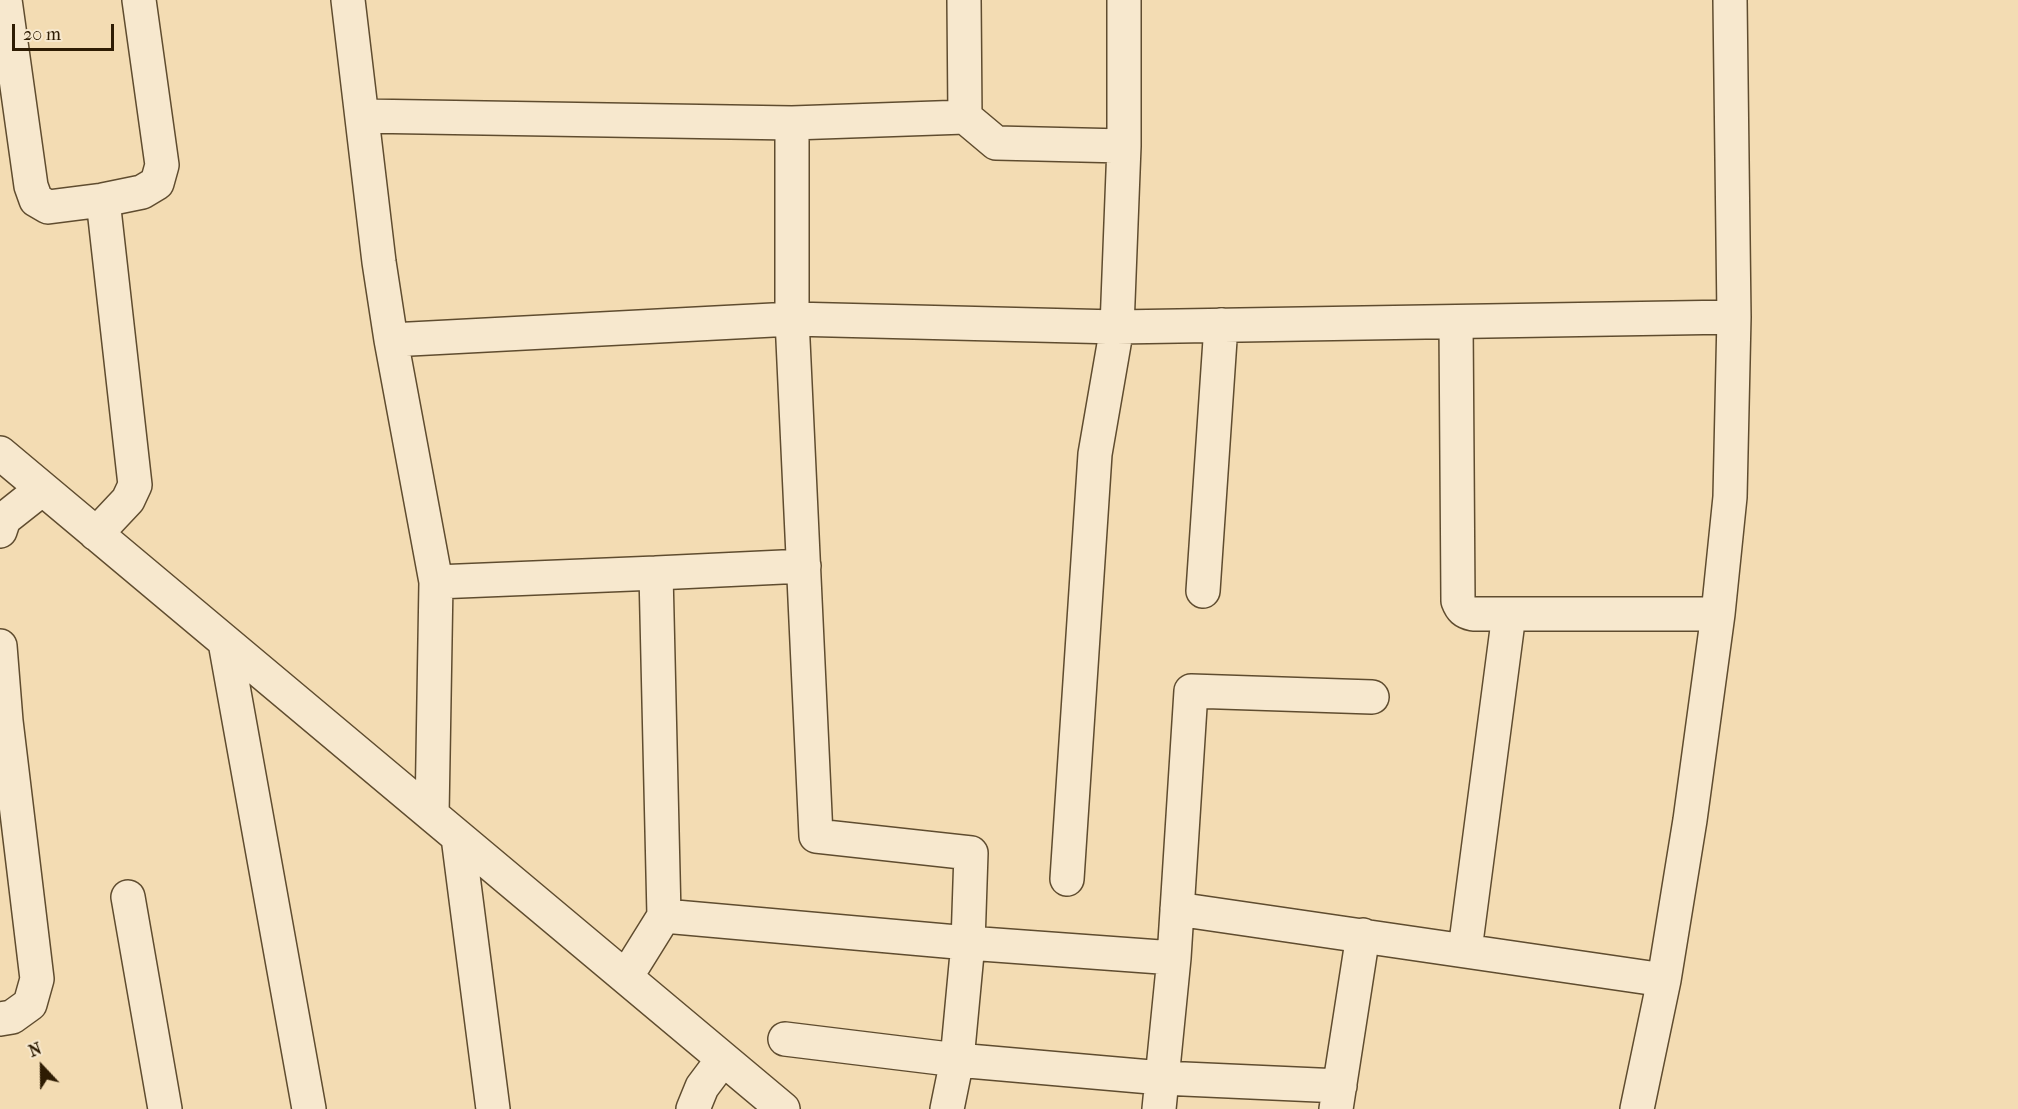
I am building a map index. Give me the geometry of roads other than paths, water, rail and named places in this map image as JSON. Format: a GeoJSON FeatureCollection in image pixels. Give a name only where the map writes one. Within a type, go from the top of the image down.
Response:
{"type":"FeatureCollection","features":[{"type":"Feature","properties":{"kind":"street"},"geometry":{"type":"LineString","coordinates":[[5,0],[31,186],[36,200],[48,207],[142,192],[157,183],[162,165],[139,0]]}},
{"type":"Feature","properties":{"kind":"street"},"geometry":{"type":"LineString","coordinates":[[348,0],[379,262],[391,340],[436,582],[432,815]]}},
{"type":"Feature","properties":{"kind":"street"},"geometry":{"type":"LineString","coordinates":[[964,0],[965,117]]}},
{"type":"Feature","properties":{"kind":"street"},"geometry":{"type":"LineString","coordinates":[[1067,879],[1095,454],[1117,327],[1124,146],[1124,0]]}},
{"type":"Feature","properties":{"kind":"street"},"geometry":{"type":"LineString","coordinates":[[1637,1109],[1665,980],[1690,820],[1718,614],[1730,497],[1734,317],[1730,0]]}},
{"type":"Feature","properties":{"kind":"street"},"geometry":{"type":"LineString","coordinates":[[362,116],[792,123],[965,117],[996,142],[1124,146]]}},
{"type":"Feature","properties":{"kind":"street"},"geometry":{"type":"LineString","coordinates":[[792,123],[792,319],[816,836],[971,853],[968,943],[957,1060],[947,1109]]}},
{"type":"Feature","properties":{"kind":"street"},"geometry":{"type":"LineString","coordinates":[[96,534],[128,500],[135,485],[103,200]]}},
{"type":"Feature","properties":{"kind":"street"},"geometry":{"type":"LineString","coordinates":[[391,340],[792,319],[1117,327],[1734,317]]}},
{"type":"Feature","properties":{"kind":"street"},"geometry":{"type":"LineString","coordinates":[[1456,322],[1458,601],[1460,608],[1465,613],[1718,614]]}},
{"type":"Feature","properties":{"kind":"street"},"geometry":{"type":"LineString","coordinates":[[1203,591],[1221,325]]}},
{"type":"Feature","properties":{"kind":"street"},"geometry":{"type":"LineString","coordinates":[[0,453],[783,1109]]}},
{"type":"Feature","properties":{"kind":"street"},"geometry":{"type":"LineString","coordinates":[[0,531],[4,519],[42,489]]}},
{"type":"Feature","properties":{"kind":"street"},"geometry":{"type":"LineString","coordinates":[[436,582],[804,566]]}},
{"type":"Feature","properties":{"kind":"street"},"geometry":{"type":"LineString","coordinates":[[626,977],[664,915],[656,573]]}},
{"type":"Feature","properties":{"kind":"street"},"geometry":{"type":"LineString","coordinates":[[1466,950],[1509,614]]}},
{"type":"Feature","properties":{"kind":"street"},"geometry":{"type":"LineString","coordinates":[[225,642],[309,1109]]}},
{"type":"Feature","properties":{"kind":"street"},"geometry":{"type":"LineString","coordinates":[[0,646],[3,721],[37,979],[30,1004],[12,1017],[0,1019]]}},
{"type":"Feature","properties":{"kind":"street"},"geometry":{"type":"LineString","coordinates":[[1161,1094],[1174,958],[1191,691],[1372,698]]}},
{"type":"Feature","properties":{"kind":"street"},"geometry":{"type":"LineString","coordinates":[[458,837],[493,1109]]}},
{"type":"Feature","properties":{"kind":"street"},"geometry":{"type":"LineString","coordinates":[[128,897],[165,1109]]}},
{"type":"Feature","properties":{"kind":"street"},"geometry":{"type":"LineString","coordinates":[[1177,909],[1665,980]]}},
{"type":"Feature","properties":{"kind":"street"},"geometry":{"type":"LineString","coordinates":[[664,915],[968,943],[1174,958]]}},
{"type":"Feature","properties":{"kind":"street"},"geometry":{"type":"LineString","coordinates":[[785,1039],[957,1060],[1161,1094],[1338,1097],[1363,935]]}},
{"type":"Feature","properties":{"kind":"street"},"geometry":{"type":"LineString","coordinates":[[693,1109],[702,1087],[723,1059]]}}]}
